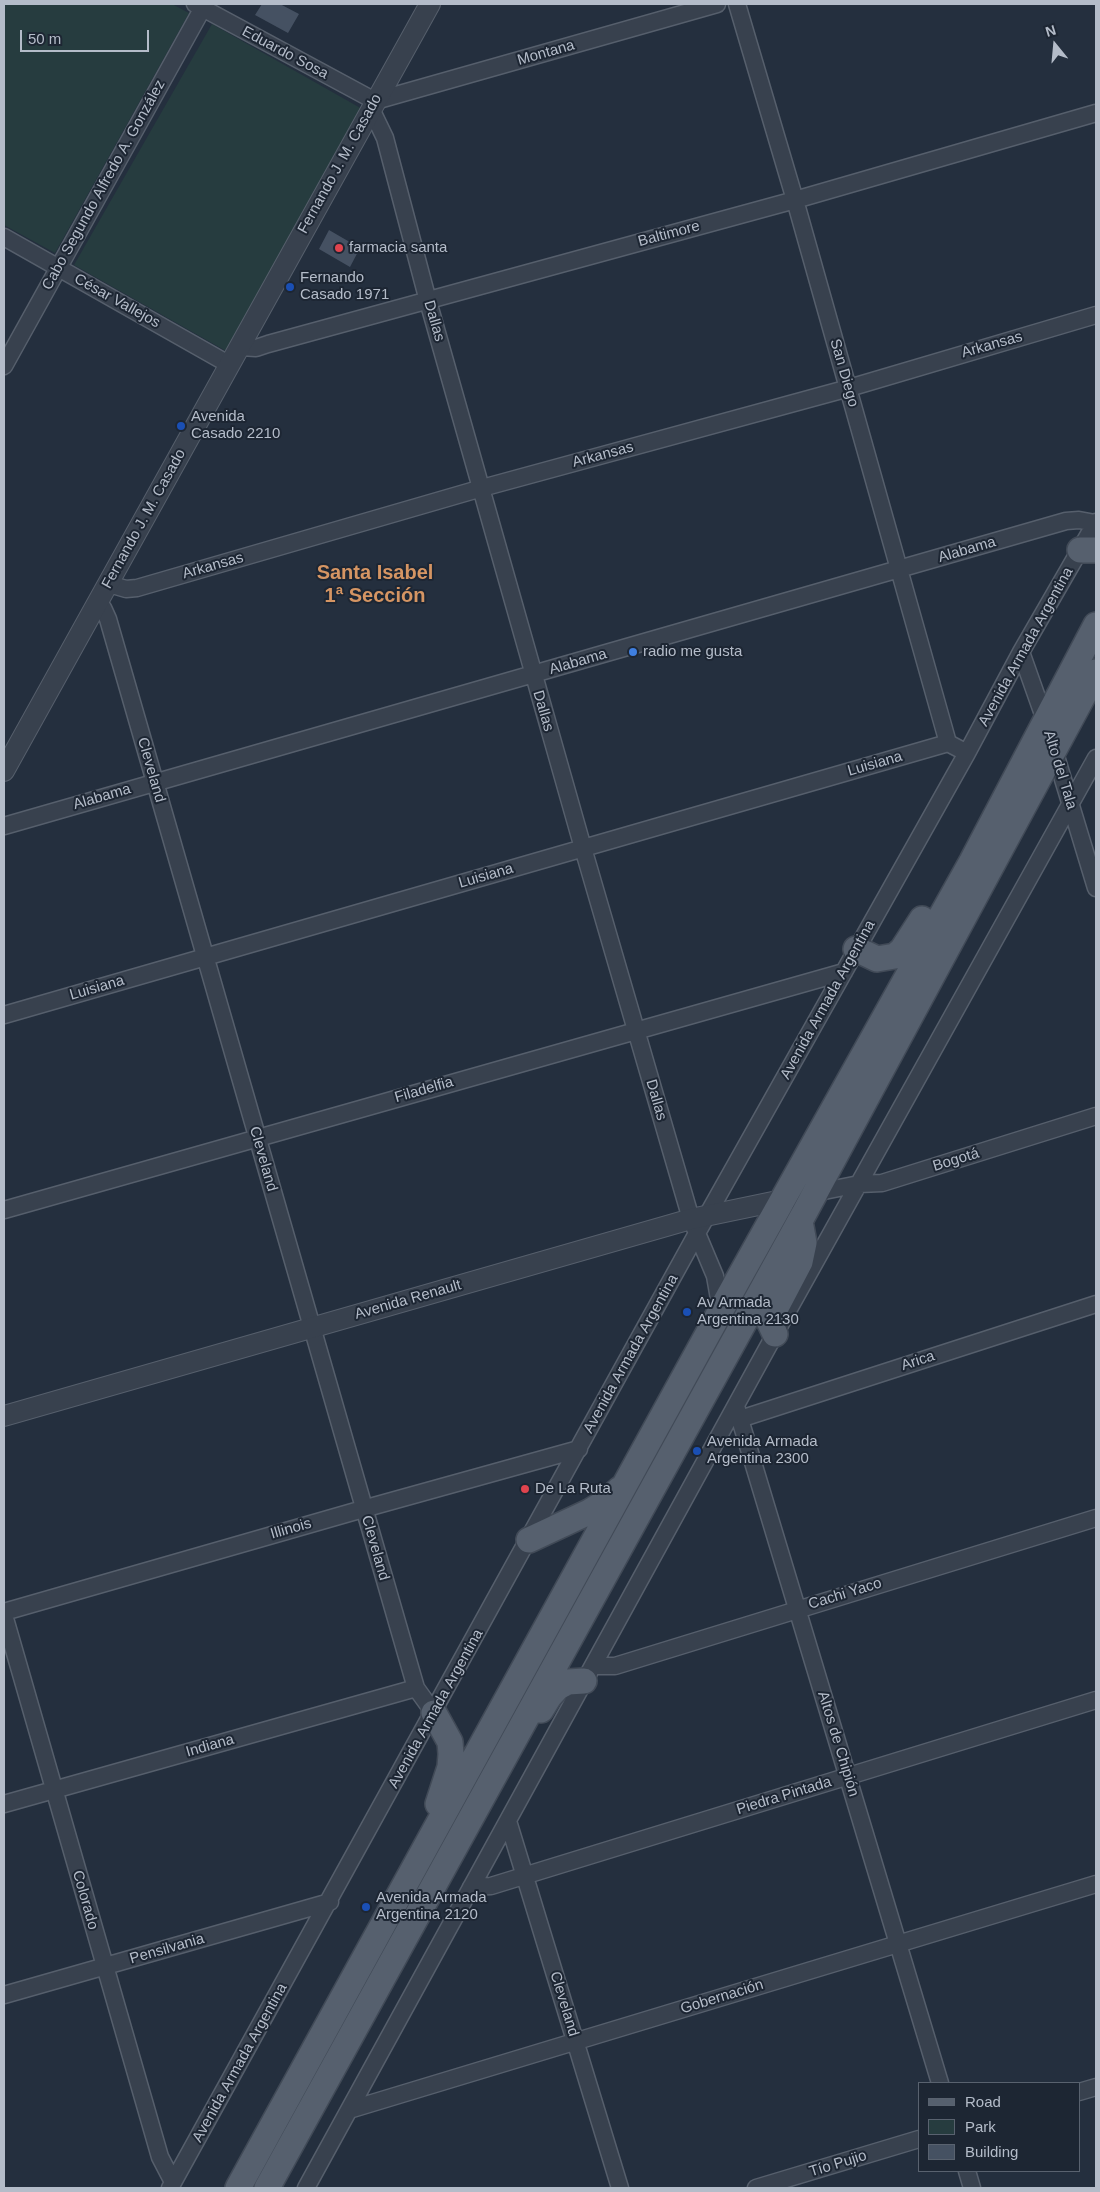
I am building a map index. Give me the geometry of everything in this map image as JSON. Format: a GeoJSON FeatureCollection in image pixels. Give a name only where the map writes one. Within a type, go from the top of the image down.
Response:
{"type":"FeatureCollection","features":[{"type":"Feature","properties":{"kind":"main road"},"geometry":{"type":"LineString","coordinates":[[238,2188],[305,2070],[721,1310],[972,861],[1096,625]]}},
{"type":"Feature","properties":{"kind":"main road"},"geometry":{"type":"LineString","coordinates":[[267,2188],[800,1221],[1096,672]]}},
{"type":"Feature","properties":{"kind":"main road"},"geometry":{"type":"LineString","coordinates":[[856,949],[877,959],[896,956],[902,950],[952,874],[972,861]]}},
{"type":"Feature","properties":{"kind":"main road"},"geometry":{"type":"LineString","coordinates":[[775,1334],[769,1321],[800,1262],[804,1243],[800,1221]]}},
{"type":"Feature","properties":{"kind":"main road"},"geometry":{"type":"LineString","coordinates":[[529,1540],[589,1512],[605,1502],[628,1482]]}},
{"type":"Feature","properties":{"kind":"main road"},"geometry":{"type":"LineString","coordinates":[[473,1812],[504,1773],[549,1696],[568,1682],[589,1673]]}},
{"type":"Feature","properties":{"kind":"main road"},"geometry":{"type":"LineString","coordinates":[[430,1841],[436,1812],[450,1766],[451,1754],[450,1742],[434,1713]]}},
{"type":"Feature","properties":{"kind":"main road"},"geometry":{"type":"LineString","coordinates":[[222,2188],[269,2105],[305,2070]]}},
{"type":"Feature","properties":{"kind":"street","name":"Fernando J. M. Casado"},"geometry":{"type":"LineString","coordinates":[[4,771],[430,4]]}},
{"type":"Feature","properties":{"kind":"street","name":"Montana"},"geometry":{"type":"LineString","coordinates":[[373,105],[717,4]]}},
{"type":"Feature","properties":{"kind":"street","name":"San Diego"},"geometry":{"type":"LineString","coordinates":[[737,4],[795,200],[948,743]]}},
{"type":"Feature","properties":{"kind":"street","name":"Eduardo Sosa"},"geometry":{"type":"LineString","coordinates":[[201,5],[373,105]]}},
{"type":"Feature","properties":{"kind":"street","name":"Cabo Segundo Alfredo A. González"},"geometry":{"type":"LineString","coordinates":[[4,366],[201,5]]}},
{"type":"Feature","properties":{"kind":"street","name":"Dallas"},"geometry":{"type":"LineString","coordinates":[[373,105],[384,138],[533,675],[636,1030],[716,1276],[721,1310]]}},
{"type":"Feature","properties":{"kind":"street","name":"Baltimore"},"geometry":{"type":"LineString","coordinates":[[240,347],[256,348],[428,301],[795,200],[1096,113]]}},
{"type":"Feature","properties":{"kind":"street","name":"César Vallejos"},"geometry":{"type":"LineString","coordinates":[[4,236],[230,365]]}},
{"type":"Feature","properties":{"kind":"street","name":"Arkansas"},"geometry":{"type":"LineString","coordinates":[[108,584],[126,589],[137,588],[482,488],[848,388],[1096,315]]}},
{"type":"Feature","properties":{"kind":"street","name":"Alabama"},"geometry":{"type":"LineString","coordinates":[[4,826],[1066,522],[1080,520],[1096,523]]}},
{"type":"Feature","properties":{"kind":"street","name":"Avenida Armada Argentina"},"geometry":{"type":"LineString","coordinates":[[172,2185],[579,1450],[698,1223],[844,972],[967,753],[1021,652],[1088,550],[1096,523]]}},
{"type":"Feature","properties":{"kind":"street","name":"Cleveland"},"geometry":{"type":"LineString","coordinates":[[97,605],[103,608],[108,619],[416,1688],[434,1713]]}},
{"type":"Feature","properties":{"kind":"street","name":"Alto del Tala"},"geometry":{"type":"LineString","coordinates":[[1021,652],[1045,720],[1096,888]]}},
{"type":"Feature","properties":{"kind":"street"},"geometry":{"type":"LineString","coordinates":[[948,743],[967,753]]}},
{"type":"Feature","properties":{"kind":"street","name":"Luisiana"},"geometry":{"type":"LineString","coordinates":[[4,1015],[948,743]]}},
{"type":"Feature","properties":{"kind":"street"},"geometry":{"type":"LineString","coordinates":[[306,2188],[589,1673],[738,1412],[775,1334],[1096,758]]}},
{"type":"Feature","properties":{"kind":"street","name":"Filadelfia"},"geometry":{"type":"LineString","coordinates":[[4,1210],[844,972]]}},
{"type":"Feature","properties":{"kind":"street","name":"Bogotá"},"geometry":{"type":"LineString","coordinates":[[814,1193],[859,1184],[882,1183],[1096,1116]]}},
{"type":"Feature","properties":{"kind":"street","name":"Avenida Renault"},"geometry":{"type":"LineString","coordinates":[[4,1416],[311,1328],[814,1193]]}},
{"type":"Feature","properties":{"kind":"street","name":"Arica"},"geometry":{"type":"LineString","coordinates":[[738,1412],[1096,1304]]}},
{"type":"Feature","properties":{"kind":"street","name":"Altos de Chipión"},"geometry":{"type":"LineString","coordinates":[[738,1412],[940,2082]]}},
{"type":"Feature","properties":{"kind":"street","name":"Illinois"},"geometry":{"type":"LineString","coordinates":[[4,1614],[363,1508],[579,1450]]}},
{"type":"Feature","properties":{"kind":"street","name":"Cachi Yaco"},"geometry":{"type":"LineString","coordinates":[[589,1673],[1096,1518]]}},
{"type":"Feature","properties":{"kind":"street","name":"Colorado"},"geometry":{"type":"LineString","coordinates":[[4,1614],[160,2157],[172,2185]]}},
{"type":"Feature","properties":{"kind":"street","name":"Indiana"},"geometry":{"type":"LineString","coordinates":[[4,1804],[416,1688]]}},
{"type":"Feature","properties":{"kind":"street","name":"Piedra Pintada"},"geometry":{"type":"LineString","coordinates":[[471,1887],[491,1886],[1096,1700]]}},
{"type":"Feature","properties":{"kind":"street","name":"Cleveland"},"geometry":{"type":"LineString","coordinates":[[508,1820],[620,2188]]}},
{"type":"Feature","properties":{"kind":"street","name":"Gobernación"},"geometry":{"type":"LineString","coordinates":[[349,2110],[1096,1884]]}},
{"type":"Feature","properties":{"kind":"street","name":"Pensilvania"},"geometry":{"type":"LineString","coordinates":[[4,1995],[330,1902]]}},
{"type":"Feature","properties":{"kind":"street"},"geometry":{"type":"LineString","coordinates":[[1080,2092],[1096,2087]]}},
{"type":"Feature","properties":{"kind":"street","name":"Tío Pujio"},"geometry":{"type":"LineString","coordinates":[[756,2188],[918,2139]]}},
{"type":"Feature","properties":{"kind":"street"},"geometry":{"type":"LineString","coordinates":[[967,2172],[972,2188]]}},
{"type":"Feature","properties":{"kind":"green space"},"geometry":{"type":"Polygon","coordinates":[[[4,4],[172,4],[189,13],[55,253],[4,225],[4,4]]]}},
{"type":"Feature","properties":{"kind":"green space"},"geometry":{"type":"Polygon","coordinates":[[[212,24],[364,110],[226,351],[74,265],[212,24]]]}},
{"type":"Feature","properties":{"kind":"building"},"geometry":{"type":"Polygon","coordinates":[[[262,4],[280,4],[299,14],[288,33],[255,15],[262,4]]]}},
{"type":"Feature","properties":{"kind":"building","name":"farmacia santa"},"geometry":{"type":"Polygon","coordinates":[[[329,230],[360,248],[350,267],[319,249],[329,230]]]}},
{"type":"Feature","properties":{"kind":"place","name":"farmacia santa"},"geometry":{"type":"Point","coordinates":[339,248]}},
{"type":"Feature","properties":{"kind":"place","name":"Fernando Casado 1971"},"geometry":{"type":"Point","coordinates":[290,287]}},
{"type":"Feature","properties":{"kind":"place","name":"Avenida Casado 2210"},"geometry":{"type":"Point","coordinates":[181,426]}},
{"type":"Feature","properties":{"kind":"place","name":"radio me gusta"},"geometry":{"type":"Point","coordinates":[633,652]}},
{"type":"Feature","properties":{"kind":"place","name":"Av Armada Argentina 2130"},"geometry":{"type":"Point","coordinates":[687,1312]}},
{"type":"Feature","properties":{"kind":"place","name":"Avenida Armada Argentina 2300"},"geometry":{"type":"Point","coordinates":[697,1451]}},
{"type":"Feature","properties":{"kind":"place","name":"De La Ruta"},"geometry":{"type":"Point","coordinates":[525,1489]}},
{"type":"Feature","properties":{"kind":"place","name":"Avenida Armada Argentina 2120"},"geometry":{"type":"Point","coordinates":[366,1907]}},
{"type":"Feature","properties":{"kind":"district","name":"Santa Isabel 1ª Sección"},"geometry":{"type":"Point","coordinates":[375,584]}}]}
